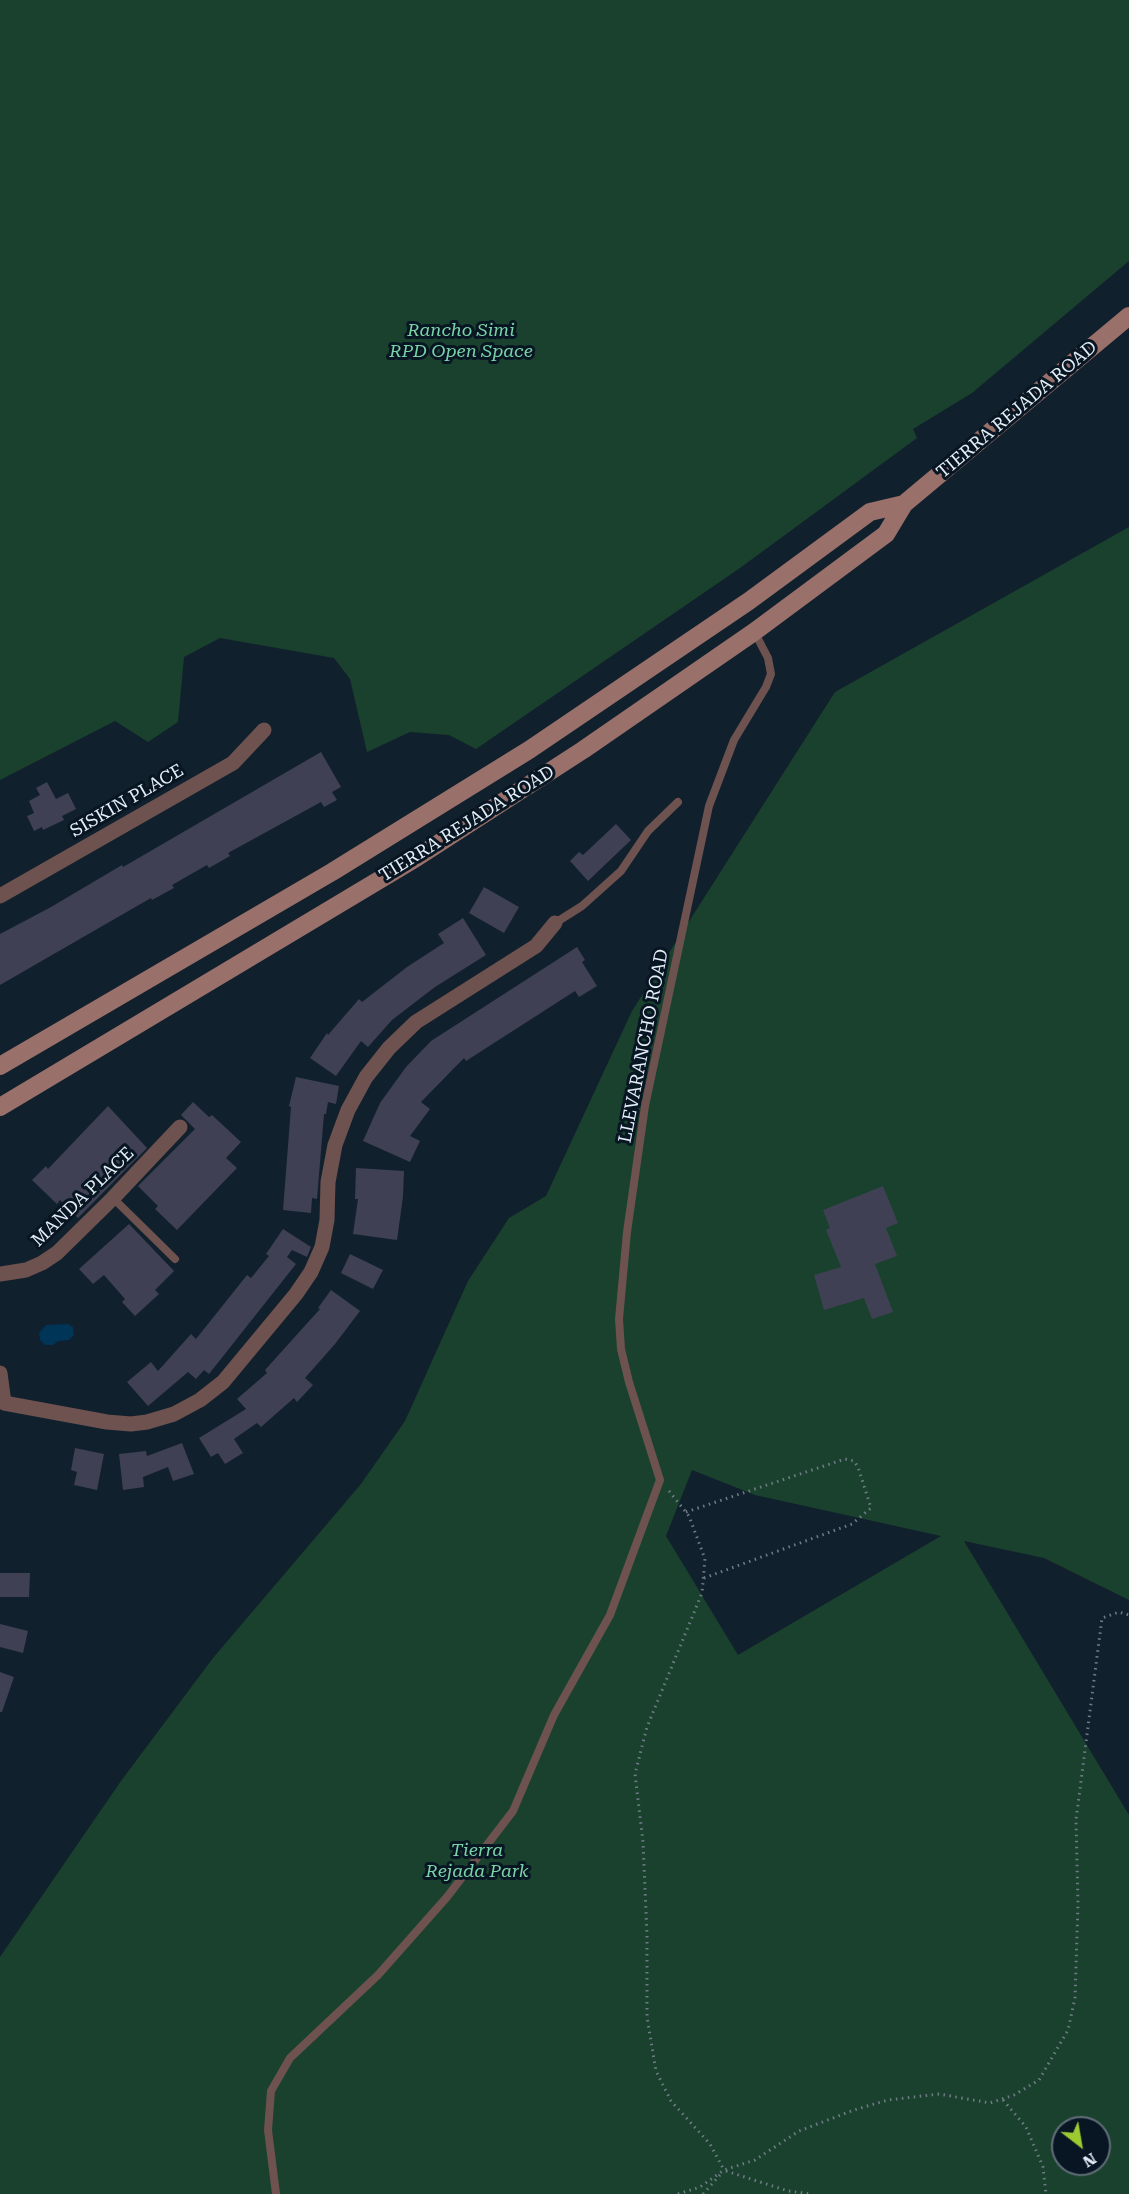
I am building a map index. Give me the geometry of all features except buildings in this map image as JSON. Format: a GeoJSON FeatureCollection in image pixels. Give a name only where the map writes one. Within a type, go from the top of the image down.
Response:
{"type":"FeatureCollection","features":[{"type":"Feature","properties":{"kind":"main road","name":"TIERRA REJADA ROAD"},"geometry":{"type":"LineString","coordinates":[[0,1107],[416,858],[583,750],[754,632],[886,534],[904,504],[1129,316]]}},
{"type":"Feature","properties":{"kind":"main road","name":"TIERRA REJADA ROAD"},"geometry":{"type":"LineString","coordinates":[[0,1066],[332,872],[529,750],[749,602],[870,512],[904,504]]}},
{"type":"Feature","properties":{"kind":"street","name":"SISKIN PLACE"},"geometry":{"type":"LineString","coordinates":[[0,896],[233,763],[264,730]]}},
{"type":"Feature","properties":{"kind":"street"},"geometry":{"type":"LineString","coordinates":[[0,1373],[2,1408],[130,1424],[147,1422],[174,1414],[200,1400],[223,1382],[296,1294],[311,1272],[322,1247],[327,1220],[328,1182],[335,1145],[348,1110],[366,1077],[388,1048],[416,1022],[536,946],[555,923]]}},
{"type":"Feature","properties":{"kind":"street","name":"MANDA PLACE"},"geometry":{"type":"LineString","coordinates":[[0,1274],[26,1270],[57,1253],[180,1127]]}},
{"type":"Feature","properties":{"kind":"lane","name":"LLEVARANCHO ROAD"},"geometry":{"type":"LineString","coordinates":[[660,1480],[621,1349],[619,1319],[627,1233],[645,1106],[709,806],[734,740],[766,687],[771,674],[768,658],[754,632]]}},
{"type":"Feature","properties":{"kind":"lane"},"geometry":{"type":"LineString","coordinates":[[555,923],[582,906],[621,871],[648,831],[678,802]]}},
{"type":"Feature","properties":{"kind":"lane"},"geometry":{"type":"LineString","coordinates":[[113,1198],[175,1259]]}},
{"type":"Feature","properties":{"kind":"lane"},"geometry":{"type":"LineString","coordinates":[[276,2194],[268,2130],[271,2091],[290,2058],[386,1966],[447,1897],[513,1811],[554,1715],[610,1615],[660,1480]]}},
{"type":"Feature","properties":{"kind":"path"},"geometry":{"type":"LineString","coordinates":[[686,1512],[845,1459],[854,1461],[858,1467],[871,1508],[852,1524],[703,1578]]}},
{"type":"Feature","properties":{"kind":"path"},"geometry":{"type":"LineString","coordinates":[[660,1480],[686,1512],[705,1559],[702,1593],[647,1727],[635,1774],[643,1842],[647,1935],[647,2017],[656,2071],[671,2101],[710,2144],[724,2170],[788,2191],[811,2194]]}},
{"type":"Feature","properties":{"kind":"path"},"geometry":{"type":"LineString","coordinates":[[678,2194],[700,2187],[724,2170],[755,2160],[771,2147],[799,2131],[854,2110],[888,2100],[939,2094],[990,2103],[1014,2095],[1039,2080],[1068,2030],[1075,1998],[1078,1904],[1076,1820],[1102,1618],[1119,1612],[1129,1615]]}},
{"type":"Feature","properties":{"kind":"path"},"geometry":{"type":"LineString","coordinates":[[1002,2099],[1026,2127],[1043,2167],[1046,2194]]}},
{"type":"Feature","properties":{"kind":"path"},"geometry":{"type":"LineString","coordinates":[[703,2194],[724,2170]]}},
{"type":"Feature","properties":{"kind":"green space","name":"Rancho Simi RPD Open Space"},"geometry":{"type":"Polygon","coordinates":[[[0,0],[1129,0],[1129,261],[972,393],[913,429],[917,438],[740,568],[476,749],[449,735],[410,732],[367,752],[350,679],[334,658],[220,638],[184,657],[178,722],[148,742],[115,721],[0,780],[0,0]]]}},
{"type":"Feature","properties":{"kind":"green space","name":"Tierra Rejada Park"},"geometry":{"type":"Polygon","coordinates":[[[1129,527],[1129,1600],[1044,1558],[964,1541],[1129,1815],[1129,2194],[0,2194],[0,1957],[121,1781],[213,1658],[361,1484],[405,1421],[468,1281],[509,1218],[546,1196],[632,1011],[835,692],[1129,527]],[[692,1470],[666,1536],[738,1655],[941,1536],[755,1495],[692,1470]]]}},
{"type":"Feature","properties":{"kind":"water"},"geometry":{"type":"Polygon","coordinates":[[[68,1324],[73,1327],[74,1335],[69,1340],[45,1345],[40,1340],[39,1333],[46,1325],[68,1324]]]}}]}
